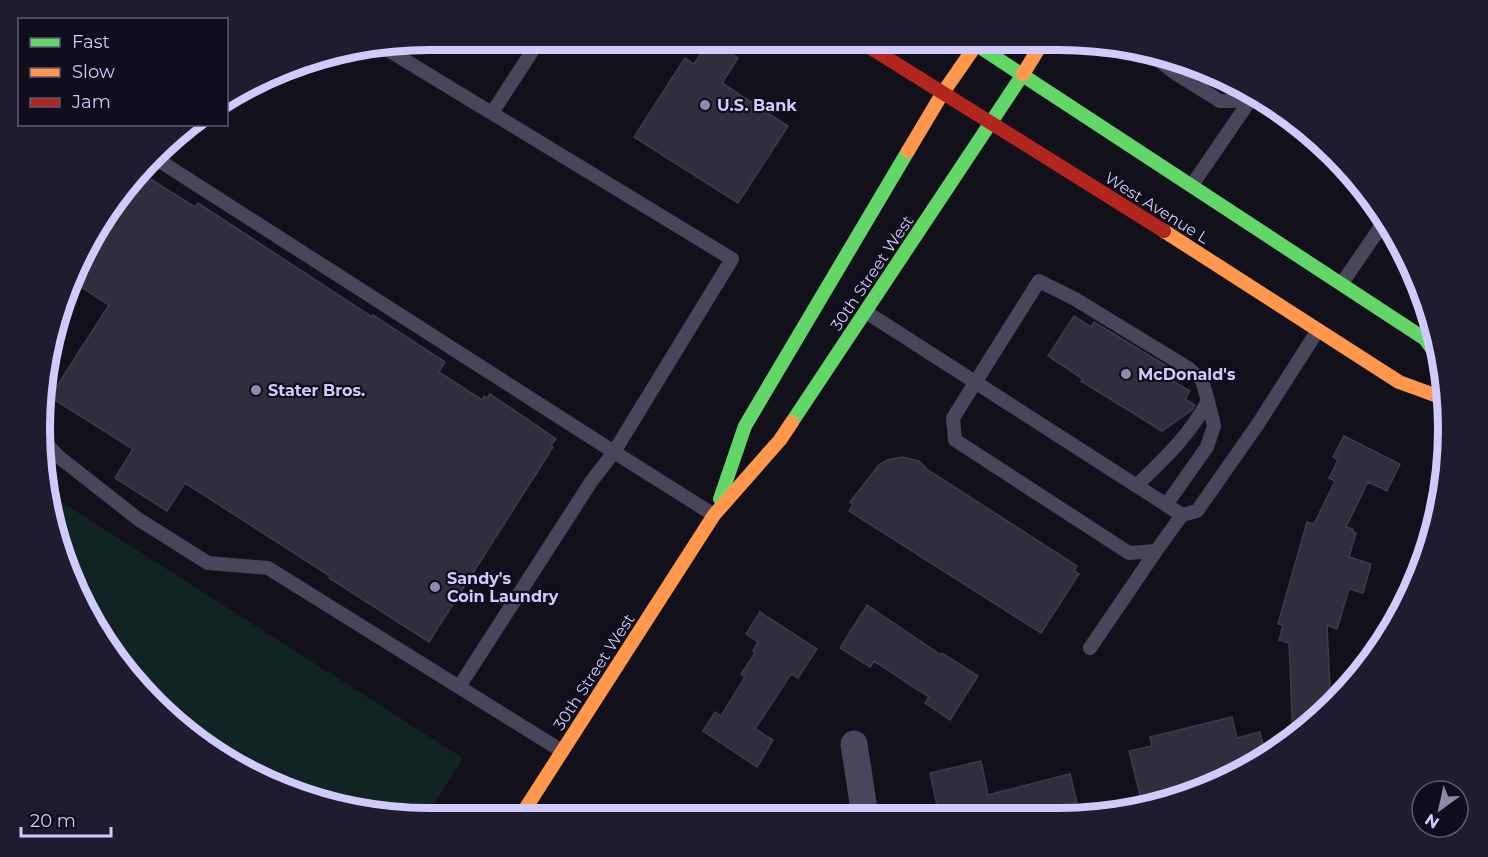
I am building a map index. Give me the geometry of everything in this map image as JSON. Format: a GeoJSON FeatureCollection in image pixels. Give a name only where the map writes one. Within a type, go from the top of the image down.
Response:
{"type":"FeatureCollection","features":[{"type":"Feature","properties":{"kind":"main road","name":"West Avenue L"},"geometry":{"type":"LineString","coordinates":[[874,50],[1167,232],[1399,382],[1437,397]]}},
{"type":"Feature","properties":{"kind":"main road","name":"30th Street West"},"geometry":{"type":"LineString","coordinates":[[714,515],[745,426],[969,50]]}},
{"type":"Feature","properties":{"kind":"main road"},"geometry":{"type":"LineString","coordinates":[[988,50],[1342,283],[1425,339],[1429,344]]}},
{"type":"Feature","properties":{"kind":"main road","name":"30th Street West"},"geometry":{"type":"LineString","coordinates":[[526,808],[714,515],[780,440],[1038,50]]}},
{"type":"Feature","properties":{"kind":"street"},"geometry":{"type":"LineString","coordinates":[[854,744],[864,808]]}},
{"type":"Feature","properties":{"kind":"lane"},"geometry":{"type":"LineString","coordinates":[[492,113],[533,50]]}},
{"type":"Feature","properties":{"kind":"lane"},"geometry":{"type":"LineString","coordinates":[[391,52],[732,259],[614,452],[591,482],[459,687]]}},
{"type":"Feature","properties":{"kind":"lane"},"geometry":{"type":"LineString","coordinates":[[1163,64],[1220,101],[1233,101],[1244,98]]}},
{"type":"Feature","properties":{"kind":"lane"},"geometry":{"type":"LineString","coordinates":[[1192,185],[1250,101]]}},
{"type":"Feature","properties":{"kind":"lane"},"geometry":{"type":"LineString","coordinates":[[161,162],[714,515]]}},
{"type":"Feature","properties":{"kind":"lane"},"geometry":{"type":"LineString","coordinates":[[1342,283],[1381,227]]}},
{"type":"Feature","properties":{"kind":"lane"},"geometry":{"type":"LineString","coordinates":[[1156,551],[1129,553],[955,440],[953,418],[1039,281],[1075,299],[1188,368],[1202,380],[1214,426],[1207,447],[1167,505]]}},
{"type":"Feature","properties":{"kind":"lane"},"geometry":{"type":"LineString","coordinates":[[866,312],[1182,515]]}},
{"type":"Feature","properties":{"kind":"lane"},"geometry":{"type":"LineString","coordinates":[[1090,648],[1182,515],[1197,511],[1258,424],[1318,330]]}},
{"type":"Feature","properties":{"kind":"lane"},"geometry":{"type":"LineString","coordinates":[[1136,486],[1182,441],[1196,424],[1208,401]]}},
{"type":"Feature","properties":{"kind":"lane"},"geometry":{"type":"LineString","coordinates":[[50,448],[138,519],[208,563],[268,568],[562,752]]}},
{"type":"Feature","properties":{"kind":"green space"},"geometry":{"type":"Polygon","coordinates":[[[56,499],[463,758],[432,808],[404,807],[330,795],[283,779],[218,744],[161,696],[113,639],[78,574],[62,527],[56,499]]]}},
{"type":"Feature","properties":{"kind":"building","name":"U.S. Bank"},"geometry":{"type":"Polygon","coordinates":[[[703,50],[726,50],[738,58],[722,83],[788,126],[738,203],[634,137],[685,58],[694,64],[703,50]]]}},
{"type":"Feature","properties":{"kind":"building","name":"Stater Bros."},"geometry":{"type":"Polygon","coordinates":[[[152,180],[195,207],[198,203],[445,362],[439,372],[482,400],[484,396],[487,398],[490,394],[556,439],[429,642],[185,483],[167,511],[115,478],[133,449],[51,397],[109,305],[77,285],[78,283],[113,218],[141,182],[152,180]]]}},
{"type":"Feature","properties":{"kind":"building","name":"McDonald's"},"geometry":{"type":"Polygon","coordinates":[[[1074,316],[1091,327],[1094,322],[1178,373],[1173,381],[1190,391],[1185,399],[1195,405],[1192,410],[1162,431],[1081,381],[1083,379],[1048,356],[1074,316]]]}},
{"type":"Feature","properties":{"kind":"building"},"geometry":{"type":"Polygon","coordinates":[[[1344,436],[1400,464],[1387,491],[1368,482],[1346,527],[1353,529],[1356,533],[1349,557],[1371,564],[1363,593],[1349,589],[1337,629],[1327,625],[1330,693],[1292,727],[1289,643],[1279,640],[1283,625],[1278,624],[1307,522],[1314,524],[1335,481],[1329,478],[1338,460],[1333,457],[1344,436]]]}},
{"type":"Feature","properties":{"kind":"building"},"geometry":{"type":"Polygon","coordinates":[[[903,457],[919,461],[928,470],[1077,566],[1074,571],[1079,574],[1041,633],[849,511],[853,504],[850,502],[879,465],[887,460],[903,457]]]}},
{"type":"Feature","properties":{"kind":"building"},"geometry":{"type":"Polygon","coordinates":[[[867,605],[941,655],[942,653],[978,676],[950,720],[925,703],[929,697],[874,661],[870,667],[840,648],[867,605]]]}},
{"type":"Feature","properties":{"kind":"building"},"geometry":{"type":"Polygon","coordinates":[[[760,612],[817,649],[798,678],[791,674],[755,729],[773,740],[757,767],[703,731],[715,712],[721,716],[745,677],[741,674],[755,653],[753,651],[758,642],[746,634],[760,612]]]}},
{"type":"Feature","properties":{"kind":"building"},"geometry":{"type":"Polygon","coordinates":[[[1232,717],[1237,738],[1260,732],[1264,748],[1205,779],[1141,798],[1129,751],[1152,746],[1150,737],[1232,717]]]}},
{"type":"Feature","properties":{"kind":"building"},"geometry":{"type":"Polygon","coordinates":[[[981,761],[988,795],[1070,774],[1078,807],[938,808],[930,773],[981,761]]]}},
{"type":"Feature","properties":{"kind":"traffic: fast"},"geometry":{"type":"LineString","coordinates":[[984,50],[1425,339],[1429,344]]}},
{"type":"Feature","properties":{"kind":"traffic: fast"},"geometry":{"type":"LineString","coordinates":[[792,422],[1023,74]]}},
{"type":"Feature","properties":{"kind":"traffic: fast"},"geometry":{"type":"LineString","coordinates":[[720,499],[745,426],[908,151]]}},
{"type":"Feature","properties":{"kind":"traffic: slow"},"geometry":{"type":"LineString","coordinates":[[908,151],[942,94],[973,50]]}},
{"type":"Feature","properties":{"kind":"traffic: slow"},"geometry":{"type":"LineString","coordinates":[[1023,74],[1038,50]]}},
{"type":"Feature","properties":{"kind":"traffic: slow"},"geometry":{"type":"LineString","coordinates":[[1164,231],[1399,382],[1437,396]]}},
{"type":"Feature","properties":{"kind":"traffic: slow"},"geometry":{"type":"LineString","coordinates":[[526,808],[714,515],[780,440],[792,422]]}},
{"type":"Feature","properties":{"kind":"traffic: jam"},"geometry":{"type":"LineString","coordinates":[[874,50],[1164,231]]}},
{"type":"Feature","properties":{"kind":"place","name":"U.S. Bank"},"geometry":{"type":"Point","coordinates":[705,105]}},
{"type":"Feature","properties":{"kind":"place","name":"McDonald's"},"geometry":{"type":"Point","coordinates":[1126,374]}},
{"type":"Feature","properties":{"kind":"place","name":"Stater Bros."},"geometry":{"type":"Point","coordinates":[256,390]}},
{"type":"Feature","properties":{"kind":"place","name":"Sandy's Coin Laundry"},"geometry":{"type":"Point","coordinates":[435,587]}}]}
